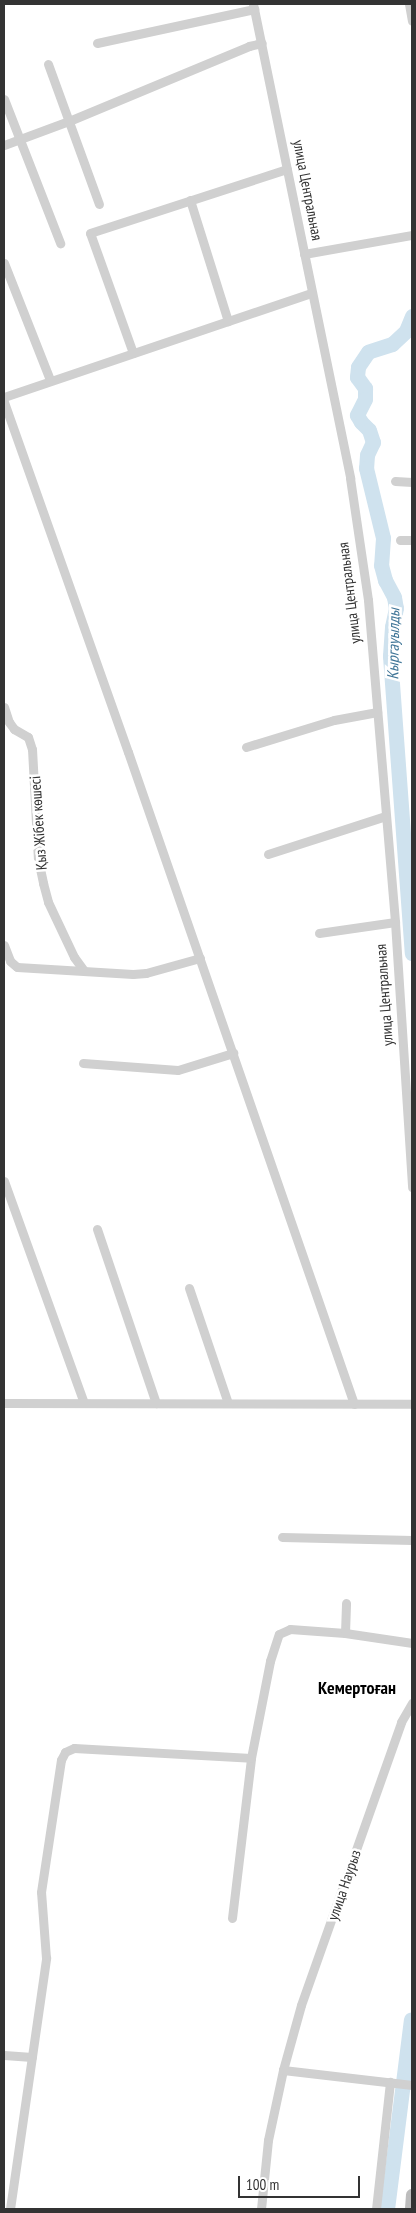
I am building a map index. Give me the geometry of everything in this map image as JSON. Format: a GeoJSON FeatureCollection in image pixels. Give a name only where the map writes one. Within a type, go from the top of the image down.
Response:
{"type":"FeatureCollection","features":[{"type":"Feature","properties":{"kind":"main road"},"geometry":{"type":"LineString","coordinates":[[410,2209],[412,2195]]}},
{"type":"Feature","properties":{"kind":"street"},"geometry":{"type":"LineString","coordinates":[[408,4],[412,20]]}},
{"type":"Feature","properties":{"kind":"street"},"geometry":{"type":"LineString","coordinates":[[97,43],[253,7]]}},
{"type":"Feature","properties":{"kind":"street","name":"улица Центральная"},"geometry":{"type":"LineString","coordinates":[[253,7],[262,43],[350,478],[362,553],[370,618],[395,922],[412,1187]]}},
{"type":"Feature","properties":{"kind":"street"},"geometry":{"type":"LineString","coordinates":[[4,145],[69,121],[249,46],[262,43]]}},
{"type":"Feature","properties":{"kind":"street"},"geometry":{"type":"LineString","coordinates":[[48,64],[99,204]]}},
{"type":"Feature","properties":{"kind":"street"},"geometry":{"type":"LineString","coordinates":[[4,99],[60,243]]}},
{"type":"Feature","properties":{"kind":"street"},"geometry":{"type":"LineString","coordinates":[[133,353],[90,234],[287,168]]}},
{"type":"Feature","properties":{"kind":"street"},"geometry":{"type":"LineString","coordinates":[[190,200],[228,321]]}},
{"type":"Feature","properties":{"kind":"street"},"geometry":{"type":"LineString","coordinates":[[304,254],[412,235]]}},
{"type":"Feature","properties":{"kind":"street"},"geometry":{"type":"LineString","coordinates":[[4,263],[50,380]]}},
{"type":"Feature","properties":{"kind":"street"},"geometry":{"type":"LineString","coordinates":[[4,397],[312,293]]}},
{"type":"Feature","properties":{"kind":"street"},"geometry":{"type":"LineString","coordinates":[[4,402],[200,958],[354,1404]]}},
{"type":"Feature","properties":{"kind":"street"},"geometry":{"type":"LineString","coordinates":[[395,481],[412,482]]}},
{"type":"Feature","properties":{"kind":"street"},"geometry":{"type":"LineString","coordinates":[[400,540],[412,540]]}},
{"type":"Feature","properties":{"kind":"street","name":"Қыз Жібек көшесі"},"geometry":{"type":"LineString","coordinates":[[4,707],[9,722],[14,729],[28,737],[32,749],[38,859],[43,883],[48,902],[74,957],[84,971]]}},
{"type":"Feature","properties":{"kind":"street"},"geometry":{"type":"LineString","coordinates":[[246,747],[334,720],[377,712]]}},
{"type":"Feature","properties":{"kind":"street"},"geometry":{"type":"LineString","coordinates":[[268,854],[386,816]]}},
{"type":"Feature","properties":{"kind":"street"},"geometry":{"type":"LineString","coordinates":[[319,933],[395,922]]}},
{"type":"Feature","properties":{"kind":"street"},"geometry":{"type":"LineString","coordinates":[[4,945],[10,961],[17,967],[146,973],[200,958]]}},
{"type":"Feature","properties":{"kind":"street"},"geometry":{"type":"LineString","coordinates":[[83,1063],[178,1070],[233,1053]]}},
{"type":"Feature","properties":{"kind":"street"},"geometry":{"type":"LineString","coordinates":[[4,1180],[84,1403]]}},
{"type":"Feature","properties":{"kind":"street"},"geometry":{"type":"LineString","coordinates":[[97,1229],[156,1403]]}},
{"type":"Feature","properties":{"kind":"street"},"geometry":{"type":"LineString","coordinates":[[189,1288],[228,1403]]}},
{"type":"Feature","properties":{"kind":"street"},"geometry":{"type":"LineString","coordinates":[[4,1403],[412,1404]]}},
{"type":"Feature","properties":{"kind":"street"},"geometry":{"type":"LineString","coordinates":[[282,1537],[412,1540]]}},
{"type":"Feature","properties":{"kind":"street"},"geometry":{"type":"LineString","coordinates":[[345,1633],[346,1603]]}},
{"type":"Feature","properties":{"kind":"street"},"geometry":{"type":"LineString","coordinates":[[232,1918],[252,1758],[270,1662],[279,1634],[290,1629],[345,1633],[412,1643]]}},
{"type":"Feature","properties":{"kind":"street","name":"улица Наурыз"},"geometry":{"type":"LineString","coordinates":[[261,2209],[268,2140],[283,2070],[302,2005],[401,1722],[412,1704]]}},
{"type":"Feature","properties":{"kind":"street"},"geometry":{"type":"LineString","coordinates":[[10,2209],[8,2190],[32,2057],[46,1958],[42,1892],[61,1760],[64,1752],[74,1748],[252,1758]]}},
{"type":"Feature","properties":{"kind":"street"},"geometry":{"type":"LineString","coordinates":[[4,2055],[32,2057]]}},
{"type":"Feature","properties":{"kind":"street"},"geometry":{"type":"LineString","coordinates":[[283,2070],[401,2083],[376,2209]]}},
{"type":"Feature","properties":{"kind":"waterway","name":"Кыргауылды"},"geometry":{"type":"LineString","coordinates":[[412,316],[406,331],[392,344],[368,352],[358,367],[357,377],[365,388],[365,399],[357,415],[369,430],[373,442],[367,455],[366,468],[383,538],[381,565],[385,580],[394,597],[396,608],[392,627],[390,656],[412,953]]}},
{"type":"Feature","properties":{"kind":"waterway"},"geometry":{"type":"LineString","coordinates":[[387,2209],[411,2020]]}},
{"type":"Feature","properties":{"kind":"district","name":"Кемертоған"},"geometry":{"type":"Point","coordinates":[357,1688]}}]}
